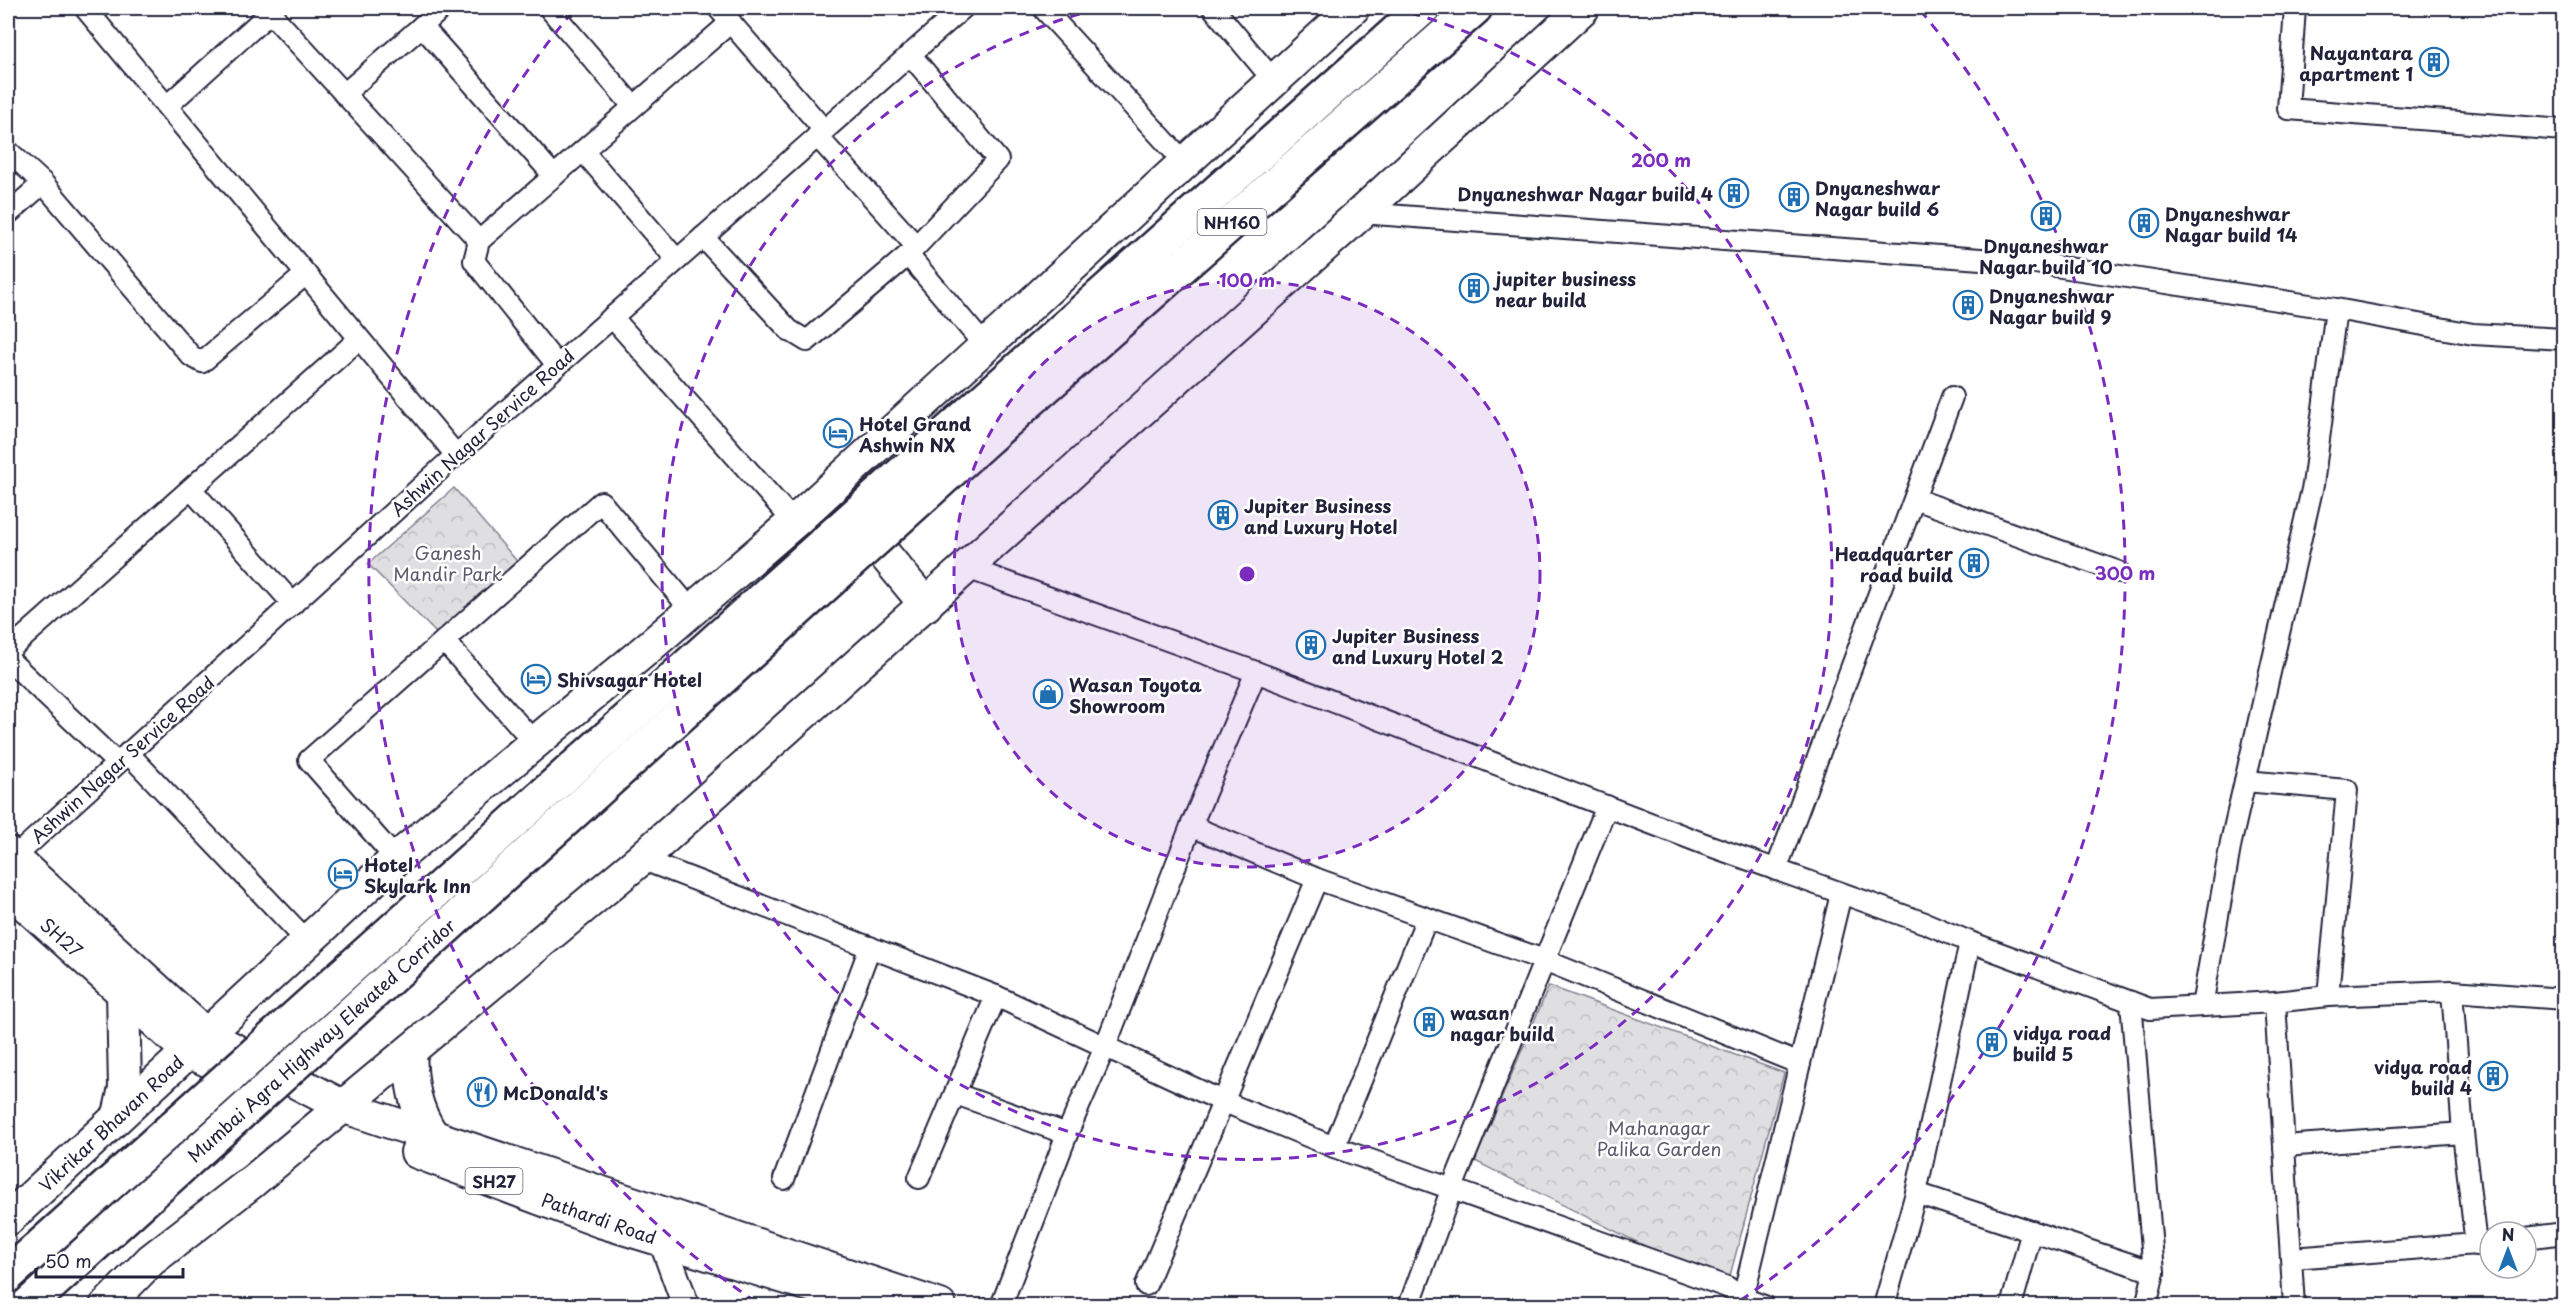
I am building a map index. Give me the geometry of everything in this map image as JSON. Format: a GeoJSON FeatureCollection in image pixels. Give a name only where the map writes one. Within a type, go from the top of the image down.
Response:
{"type":"FeatureCollection","features":[{"type":"Feature","properties":{"kind":"highway","name":"Mumbai Agra Highway Elevated Corridor"},"geometry":{"type":"LineString","coordinates":[[8,1275],[1423,8]]}},
{"type":"Feature","properties":{"kind":"highway","name":"Mumbai Agra Highway Elevated Corridor"},"geometry":{"type":"LineString","coordinates":[[27,1305],[990,436],[1475,8]]}},
{"type":"Feature","properties":{"kind":"main road","name":"Vikrikar Bhavan Road"},"geometry":{"type":"LineString","coordinates":[[8,1219],[396,859],[794,522],[1353,8]]}},
{"type":"Feature","properties":{"kind":"main road"},"geometry":{"type":"LineString","coordinates":[[106,1305],[151,1260],[253,1180],[641,859],[1361,213],[1583,8]]}},
{"type":"Feature","properties":{"kind":"main road"},"geometry":{"type":"LineString","coordinates":[[830,488],[926,605]]}},
{"type":"Feature","properties":{"kind":"main road"},"geometry":{"type":"LineString","coordinates":[[9,858],[197,1043]]}},
{"type":"Feature","properties":{"kind":"main road","name":"SH27"},"geometry":{"type":"LineString","coordinates":[[8,889],[123,992],[197,1043],[335,1112]]}},
{"type":"Feature","properties":{"kind":"main road"},"geometry":{"type":"LineString","coordinates":[[119,1115],[125,1088],[123,992]]}},
{"type":"Feature","properties":{"kind":"main road"},"geometry":{"type":"LineString","coordinates":[[410,1051],[414,1100],[418,1113],[433,1136]]}},
{"type":"Feature","properties":{"kind":"main road"},"geometry":{"type":"LineString","coordinates":[[335,1112],[433,1136],[663,1226],[940,1305]]}},
{"type":"Feature","properties":{"kind":"main road","name":"Pathardi Road"},"geometry":{"type":"LineString","coordinates":[[335,1112],[600,1221],[663,1226],[876,1305]]}},
{"type":"Feature","properties":{"kind":"street"},"geometry":{"type":"LineString","coordinates":[[85,8],[456,455]]}},
{"type":"Feature","properties":{"kind":"street"},"geometry":{"type":"LineString","coordinates":[[344,94],[442,8]]}},
{"type":"Feature","properties":{"kind":"street"},"geometry":{"type":"LineString","coordinates":[[549,8],[633,106]]}},
{"type":"Feature","properties":{"kind":"street","name":"Ashwin Nagar Service Road"},"geometry":{"type":"LineString","coordinates":[[9,858],[123,758],[557,365],[963,8]]}},
{"type":"Feature","properties":{"kind":"street"},"geometry":{"type":"LineString","coordinates":[[1043,8],[1185,163]]}},
{"type":"Feature","properties":{"kind":"street"},"geometry":{"type":"LineString","coordinates":[[1214,8],[1274,81]]}},
{"type":"Feature","properties":{"kind":"street"},"geometry":{"type":"LineString","coordinates":[[2295,8],[2288,110],[2564,130]]}},
{"type":"Feature","properties":{"kind":"street"},"geometry":{"type":"LineString","coordinates":[[167,106],[270,9],[478,241]]}},
{"type":"Feature","properties":{"kind":"street"},"geometry":{"type":"LineString","coordinates":[[557,365],[474,261],[478,241],[633,106],[724,15],[821,133],[985,346]]}},
{"type":"Feature","properties":{"kind":"street"},"geometry":{"type":"LineString","coordinates":[[422,26],[554,176]]}},
{"type":"Feature","properties":{"kind":"street"},"geometry":{"type":"LineString","coordinates":[[703,237],[789,330],[807,341],[912,250],[998,160],[910,54]]}},
{"type":"Feature","properties":{"kind":"street"},"geometry":{"type":"LineString","coordinates":[[8,151],[43,183],[191,356],[202,362],[306,274]]}},
{"type":"Feature","properties":{"kind":"street"},"geometry":{"type":"LineString","coordinates":[[583,151],[677,260]]}},
{"type":"Feature","properties":{"kind":"street"},"geometry":{"type":"LineString","coordinates":[[8,214],[43,183]]}},
{"type":"Feature","properties":{"kind":"street"},"geometry":{"type":"LineString","coordinates":[[1361,213],[2035,263],[2336,309],[2473,334],[2564,339]]}},
{"type":"Feature","properties":{"kind":"street"},"geometry":{"type":"LineString","coordinates":[[2202,1006],[2231,842],[2313,485],[2336,309]]}},
{"type":"Feature","properties":{"kind":"street"},"geometry":{"type":"LineString","coordinates":[[612,317],[794,522]]}},
{"type":"Feature","properties":{"kind":"street"},"geometry":{"type":"LineString","coordinates":[[8,651],[359,339]]}},
{"type":"Feature","properties":{"kind":"street"},"geometry":{"type":"LineString","coordinates":[[1776,870],[1952,397]]}},
{"type":"Feature","properties":{"kind":"street"},"geometry":{"type":"LineString","coordinates":[[191,489],[292,604]]}},
{"type":"Feature","properties":{"kind":"street"},"geometry":{"type":"LineString","coordinates":[[1915,499],[2119,572]]}},
{"type":"Feature","properties":{"kind":"street"},"geometry":{"type":"LineString","coordinates":[[396,859],[309,760],[601,502],[691,610]]}},
{"type":"Feature","properties":{"kind":"street"},"geometry":{"type":"LineString","coordinates":[[967,568],[1256,672],[1606,806],[1925,923],[2150,1009],[2276,1002],[2328,996],[2452,991],[2564,999]]}},
{"type":"Feature","properties":{"kind":"street"},"geometry":{"type":"LineString","coordinates":[[444,641],[535,743]]}},
{"type":"Feature","properties":{"kind":"street"},"geometry":{"type":"LineString","coordinates":[[8,659],[123,758],[307,941]]}},
{"type":"Feature","properties":{"kind":"street"},"geometry":{"type":"LineString","coordinates":[[1001,1305],[1191,826],[1256,672]]}},
{"type":"Feature","properties":{"kind":"street"},"geometry":{"type":"LineString","coordinates":[[2245,781],[2347,790],[2328,996]]}},
{"type":"Feature","properties":{"kind":"street"},"geometry":{"type":"LineString","coordinates":[[1409,1305],[1452,1188],[1606,806]]}},
{"type":"Feature","properties":{"kind":"street"},"geometry":{"type":"LineString","coordinates":[[1191,826],[1317,879],[1544,960],[1800,1064]]}},
{"type":"Feature","properties":{"kind":"street"},"geometry":{"type":"LineString","coordinates":[[641,859],[996,996],[1222,1101],[1334,1147],[1727,1287],[1742,1302],[1764,1305]]}},
{"type":"Feature","properties":{"kind":"street"},"geometry":{"type":"LineString","coordinates":[[1146,1285],[1317,879]]}},
{"type":"Feature","properties":{"kind":"street"},"geometry":{"type":"LineString","coordinates":[[1742,1302],[1841,894]]}},
{"type":"Feature","properties":{"kind":"street"},"geometry":{"type":"LineString","coordinates":[[1334,1147],[1427,918]]}},
{"type":"Feature","properties":{"kind":"street"},"geometry":{"type":"LineString","coordinates":[[1884,1305],[1916,1193],[1970,942]]}},
{"type":"Feature","properties":{"kind":"street"},"geometry":{"type":"LineString","coordinates":[[784,1179],[870,946]]}},
{"type":"Feature","properties":{"kind":"street"},"geometry":{"type":"LineString","coordinates":[[2452,991],[2463,1133],[2479,1220]]}},
{"type":"Feature","properties":{"kind":"street"},"geometry":{"type":"LineString","coordinates":[[919,1178],[996,996]]}},
{"type":"Feature","properties":{"kind":"street"},"geometry":{"type":"LineString","coordinates":[[2130,1002],[2154,1272],[2146,1305]]}},
{"type":"Feature","properties":{"kind":"street"},"geometry":{"type":"LineString","coordinates":[[2276,1002],[2294,1305]]}},
{"type":"Feature","properties":{"kind":"street"},"geometry":{"type":"LineString","coordinates":[[956,1094],[1067,1134]]}},
{"type":"Feature","properties":{"kind":"street"},"geometry":{"type":"LineString","coordinates":[[2284,1146],[2463,1133]]}},
{"type":"Feature","properties":{"kind":"street"},"geometry":{"type":"LineString","coordinates":[[1916,1193],[2154,1272]]}},
{"type":"Feature","properties":{"kind":"street"},"geometry":{"type":"LineString","coordinates":[[663,1226],[686,1305]]}},
{"type":"Feature","properties":{"kind":"street"},"geometry":{"type":"LineString","coordinates":[[2011,1305],[2032,1231]]}},
{"type":"Feature","properties":{"kind":"street"},"geometry":{"type":"LineString","coordinates":[[2538,1236],[2564,1233]]}},
{"type":"Feature","properties":{"kind":"street"},"geometry":{"type":"LineString","coordinates":[[2292,1258],[2478,1244]]}},
{"type":"Feature","properties":{"kind":"green space","name":"Ganesh Mandir Park"},"geometry":{"type":"Polygon","coordinates":[[[454,488],[522,567],[441,638],[368,564],[454,488]]]}},
{"type":"Feature","properties":{"kind":"green space","name":"Mahanagar Palika Garden"},"geometry":{"type":"Polygon","coordinates":[[[1549,986],[1784,1073],[1727,1287],[1475,1161],[1549,986]]]}},
{"type":"Feature","properties":{"kind":"place","name":"Nayantara apartment 1"},"geometry":{"type":"Point","coordinates":[2434,62]}},
{"type":"Feature","properties":{"kind":"place","name":"Dnyaneshwar Nagar build 4"},"geometry":{"type":"Point","coordinates":[1734,193]}},
{"type":"Feature","properties":{"kind":"place","name":"Dnyaneshwar Nagar build 6"},"geometry":{"type":"Point","coordinates":[1794,197]}},
{"type":"Feature","properties":{"kind":"place","name":"Dnyaneshwar Nagar build 10"},"geometry":{"type":"Point","coordinates":[2046,216]}},
{"type":"Feature","properties":{"kind":"place","name":"Dnyaneshwar Nagar build 14"},"geometry":{"type":"Point","coordinates":[2144,223]}},
{"type":"Feature","properties":{"kind":"place","name":"jupiter business near build"},"geometry":{"type":"Point","coordinates":[1474,288]}},
{"type":"Feature","properties":{"kind":"place","name":"Dnyaneshwar Nagar build 9"},"geometry":{"type":"Point","coordinates":[1968,305]}},
{"type":"Feature","properties":{"kind":"place","name":"Hotel Grand Ashwin NX"},"geometry":{"type":"Point","coordinates":[838,433]}},
{"type":"Feature","properties":{"kind":"place","name":"Jupiter Business and Luxury Hotel"},"geometry":{"type":"Point","coordinates":[1223,515]}},
{"type":"Feature","properties":{"kind":"place","name":"Headquarter road build"},"geometry":{"type":"Point","coordinates":[1974,563]}},
{"type":"Feature","properties":{"kind":"place","name":"Jupiter Business and Luxury Hotel 2"},"geometry":{"type":"Point","coordinates":[1311,645]}},
{"type":"Feature","properties":{"kind":"place","name":"Shivsagar Hotel"},"geometry":{"type":"Point","coordinates":[536,679]}},
{"type":"Feature","properties":{"kind":"place","name":"Wasan Toyota Showroom"},"geometry":{"type":"Point","coordinates":[1048,694]}},
{"type":"Feature","properties":{"kind":"place","name":"Hotel Skylark Inn"},"geometry":{"type":"Point","coordinates":[343,874]}},
{"type":"Feature","properties":{"kind":"place","name":"wasan nagar build"},"geometry":{"type":"Point","coordinates":[1429,1022]}},
{"type":"Feature","properties":{"kind":"place","name":"vidya road build 5"},"geometry":{"type":"Point","coordinates":[1992,1042]}},
{"type":"Feature","properties":{"kind":"place","name":"vidya road build 4"},"geometry":{"type":"Point","coordinates":[2493,1076]}},
{"type":"Feature","properties":{"kind":"place","name":"McDonald's"},"geometry":{"type":"Point","coordinates":[482,1092]}}]}
